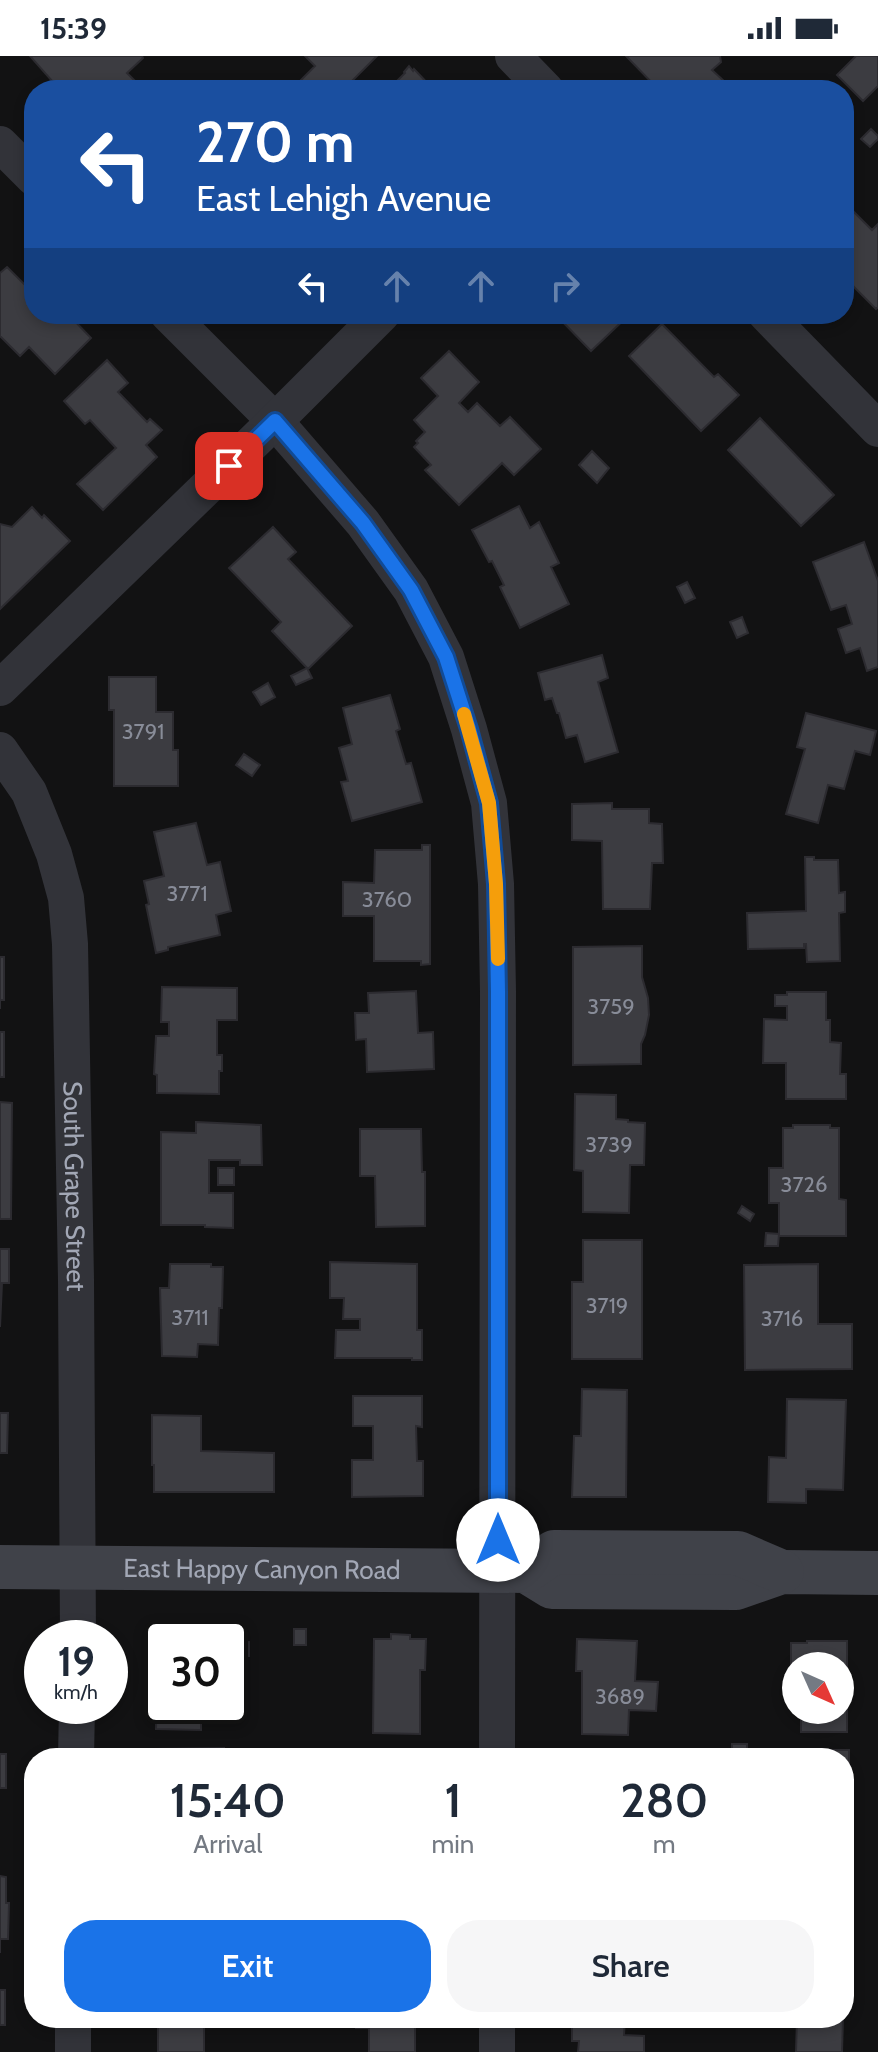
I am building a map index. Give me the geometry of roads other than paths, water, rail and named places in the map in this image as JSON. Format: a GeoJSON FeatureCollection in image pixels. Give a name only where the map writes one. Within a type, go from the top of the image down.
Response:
{"type":"FeatureCollection","features":[{"type":"Feature","properties":{"kind":"street"},"geometry":{"type":"LineString","coordinates":[[513,56],[536,80]]}},
{"type":"Feature","properties":{"kind":"street"},"geometry":{"type":"LineString","coordinates":[[0,144],[24,168]]}},
{"type":"Feature","properties":{"kind":"street"},"geometry":{"type":"LineString","coordinates":[[178,324],[275,421],[363,523],[411,590],[446,657],[489,803],[496,884],[512,1571],[498,1748]]}},
{"type":"Feature","properties":{"kind":"street"},"geometry":{"type":"LineString","coordinates":[[0,688],[372,324]]}},
{"type":"Feature","properties":{"kind":"street"},"geometry":{"type":"LineString","coordinates":[[776,324],[878,429]]}},
{"type":"Feature","properties":{"kind":"street","name":"South Grape Street"},"geometry":{"type":"LineString","coordinates":[[0,750],[29,792],[54,854],[66,898],[69,929],[73,1014],[78,1620]]}},
{"type":"Feature","properties":{"kind":"street","name":"East Happy Canyon Road"},"geometry":{"type":"LineString","coordinates":[[0,1567],[512,1571],[554,1552],[738,1553],[782,1572],[878,1573]]}},
{"type":"Feature","properties":{"kind":"street"},"geometry":{"type":"LineString","coordinates":[[76,1748],[77,1724]]}},
{"type":"Feature","properties":{"kind":"street"},"geometry":{"type":"LineString","coordinates":[[73,2028],[73,2052]]}},
{"type":"Feature","properties":{"kind":"street"},"geometry":{"type":"LineString","coordinates":[[497,2028],[497,2052]]}}]}
